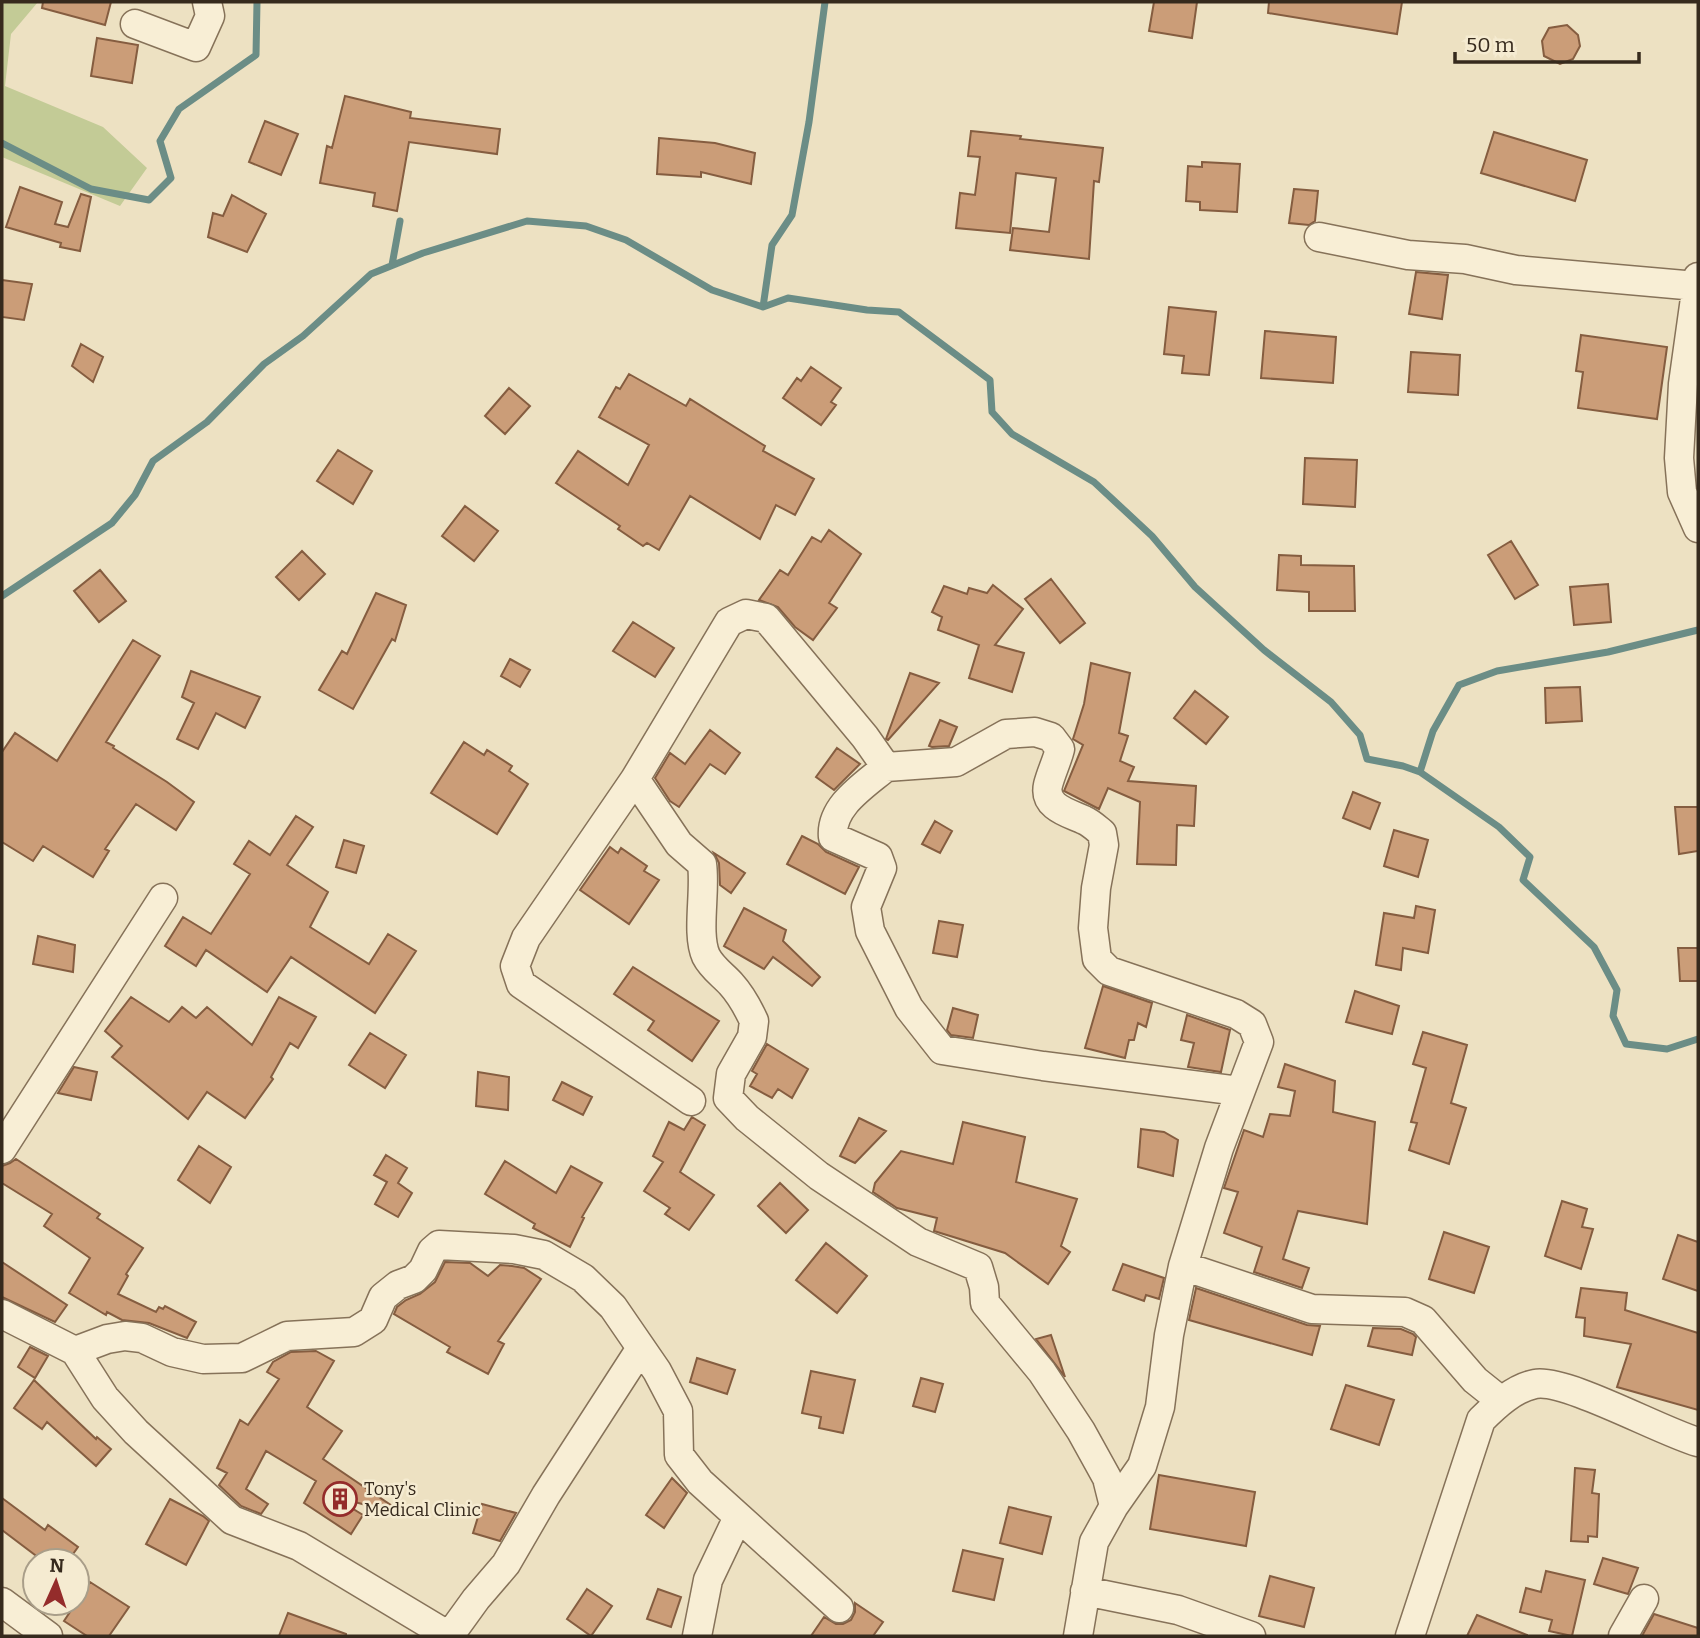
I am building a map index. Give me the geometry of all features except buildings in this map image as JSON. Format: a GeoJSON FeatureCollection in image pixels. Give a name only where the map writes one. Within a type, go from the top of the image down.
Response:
{"type":"FeatureCollection","features":[{"type":"Feature","properties":{"kind":"street"},"geometry":{"type":"LineString","coordinates":[[135,24],[196,47],[210,16],[207,2]]}},
{"type":"Feature","properties":{"kind":"street"},"geometry":{"type":"LineString","coordinates":[[1319,237],[1408,255],[1465,259],[1516,271],[1697,282],[1683,384],[1679,458],[1682,492],[1698,528]]}},
{"type":"Feature","properties":{"kind":"street"},"geometry":{"type":"LineString","coordinates":[[691,1101],[521,984],[515,966],[526,938],[635,779],[729,622],[747,614],[766,618],[865,737],[886,767]]}},
{"type":"Feature","properties":{"kind":"street"},"geometry":{"type":"LineString","coordinates":[[1078,1636],[1094,1542],[1114,1506],[1142,1466],[1160,1407],[1169,1335],[1184,1266],[1239,1091],[1259,1042],[1252,1024],[1237,1014],[1109,971],[1097,960],[1093,928],[1096,888],[1104,845],[1102,833],[1087,821],[1058,809],[1049,798],[1048,787],[1060,749],[1051,737],[1035,732],[1006,734],[956,762],[886,767],[844,803],[831,824],[833,837],[878,858],[882,868],[866,907],[870,931],[909,1008],[942,1050],[1239,1091]]}},
{"type":"Feature","properties":{"kind":"street"},"geometry":{"type":"LineString","coordinates":[[635,779],[679,844],[702,864],[705,879],[702,927],[706,955],[716,970],[732,984],[754,1021],[752,1037],[731,1074],[729,1098],[747,1118],[820,1176],[918,1242],[978,1267],[985,1303],[1042,1372],[1080,1431],[1107,1478],[1114,1506]]}},
{"type":"Feature","properties":{"kind":"street"},"geometry":{"type":"LineString","coordinates":[[2,1149],[163,898]]}},
{"type":"Feature","properties":{"kind":"street"},"geometry":{"type":"LineString","coordinates":[[75,1351],[107,1339],[125,1336],[142,1338],[172,1352],[203,1359],[242,1358],[288,1336],[354,1332],[373,1320],[383,1297],[397,1285],[414,1279],[423,1270],[432,1251],[439,1245],[514,1249],[544,1255],[583,1278],[613,1307],[657,1371],[678,1411],[679,1455],[700,1482],[839,1608]]}},
{"type":"Feature","properties":{"kind":"street"},"geometry":{"type":"LineString","coordinates":[[1184,1266],[1312,1309],[1405,1312],[1423,1320],[1475,1380],[1500,1400]]}},
{"type":"Feature","properties":{"kind":"street"},"geometry":{"type":"LineString","coordinates":[[2,1314],[75,1351],[105,1398],[128,1423],[232,1520],[299,1546],[451,1636],[476,1598],[506,1564],[546,1494],[640,1348]]}},
{"type":"Feature","properties":{"kind":"street"},"geometry":{"type":"LineString","coordinates":[[1410,1636],[1482,1420],[1500,1400],[1535,1383],[1561,1387],[1698,1441]]}},
{"type":"Feature","properties":{"kind":"street"},"geometry":{"type":"LineString","coordinates":[[697,1636],[708,1580],[738,1517]]}},
{"type":"Feature","properties":{"kind":"street"},"geometry":{"type":"LineString","coordinates":[[1085,1591],[1178,1610],[1251,1636]]}},
{"type":"Feature","properties":{"kind":"street"},"geometry":{"type":"LineString","coordinates":[[1623,1636],[1644,1599]]}},
{"type":"Feature","properties":{"kind":"street"},"geometry":{"type":"LineString","coordinates":[[2,1602],[48,1636]]}},
{"type":"Feature","properties":{"kind":"green space"},"geometry":{"type":"Polygon","coordinates":[[[2,2],[38,2],[11,34],[5,86],[103,127],[147,168],[120,206],[2,157],[2,2]]]}},
{"type":"Feature","properties":{"kind":"waterway"},"geometry":{"type":"LineString","coordinates":[[2,143],[91,189],[149,200],[171,178],[160,141],[179,109],[256,55],[257,2]]}},
{"type":"Feature","properties":{"kind":"waterway"},"geometry":{"type":"LineString","coordinates":[[2,596],[112,523],[135,495],[153,461],[207,422],[264,364],[303,336],[371,274],[423,253],[527,221],[586,226],[626,240],[712,290],[763,307],[772,245],[792,215],[809,122],[825,2]]}},
{"type":"Feature","properties":{"kind":"waterway"},"geometry":{"type":"LineString","coordinates":[[392,265],[400,221]]}},
{"type":"Feature","properties":{"kind":"waterway"},"geometry":{"type":"LineString","coordinates":[[763,307],[788,298],[899,312],[990,380],[992,412],[1012,434],[1094,482],[1152,536],[1195,587],[1264,650],[1331,702],[1360,735],[1367,759],[1420,772],[1499,827],[1530,857],[1523,880],[1594,947],[1617,990],[1613,1016],[1626,1044],[1667,1049],[1698,1039]]}},
{"type":"Feature","properties":{"kind":"waterway"},"geometry":{"type":"LineString","coordinates":[[1420,772],[1433,731],[1459,685],[1497,671],[1608,652],[1698,630]]}},
{"type":"Feature","properties":{"kind":"place","name":"Tony's Medical Clinic"},"geometry":{"type":"Point","coordinates":[340,1499]}}]}
